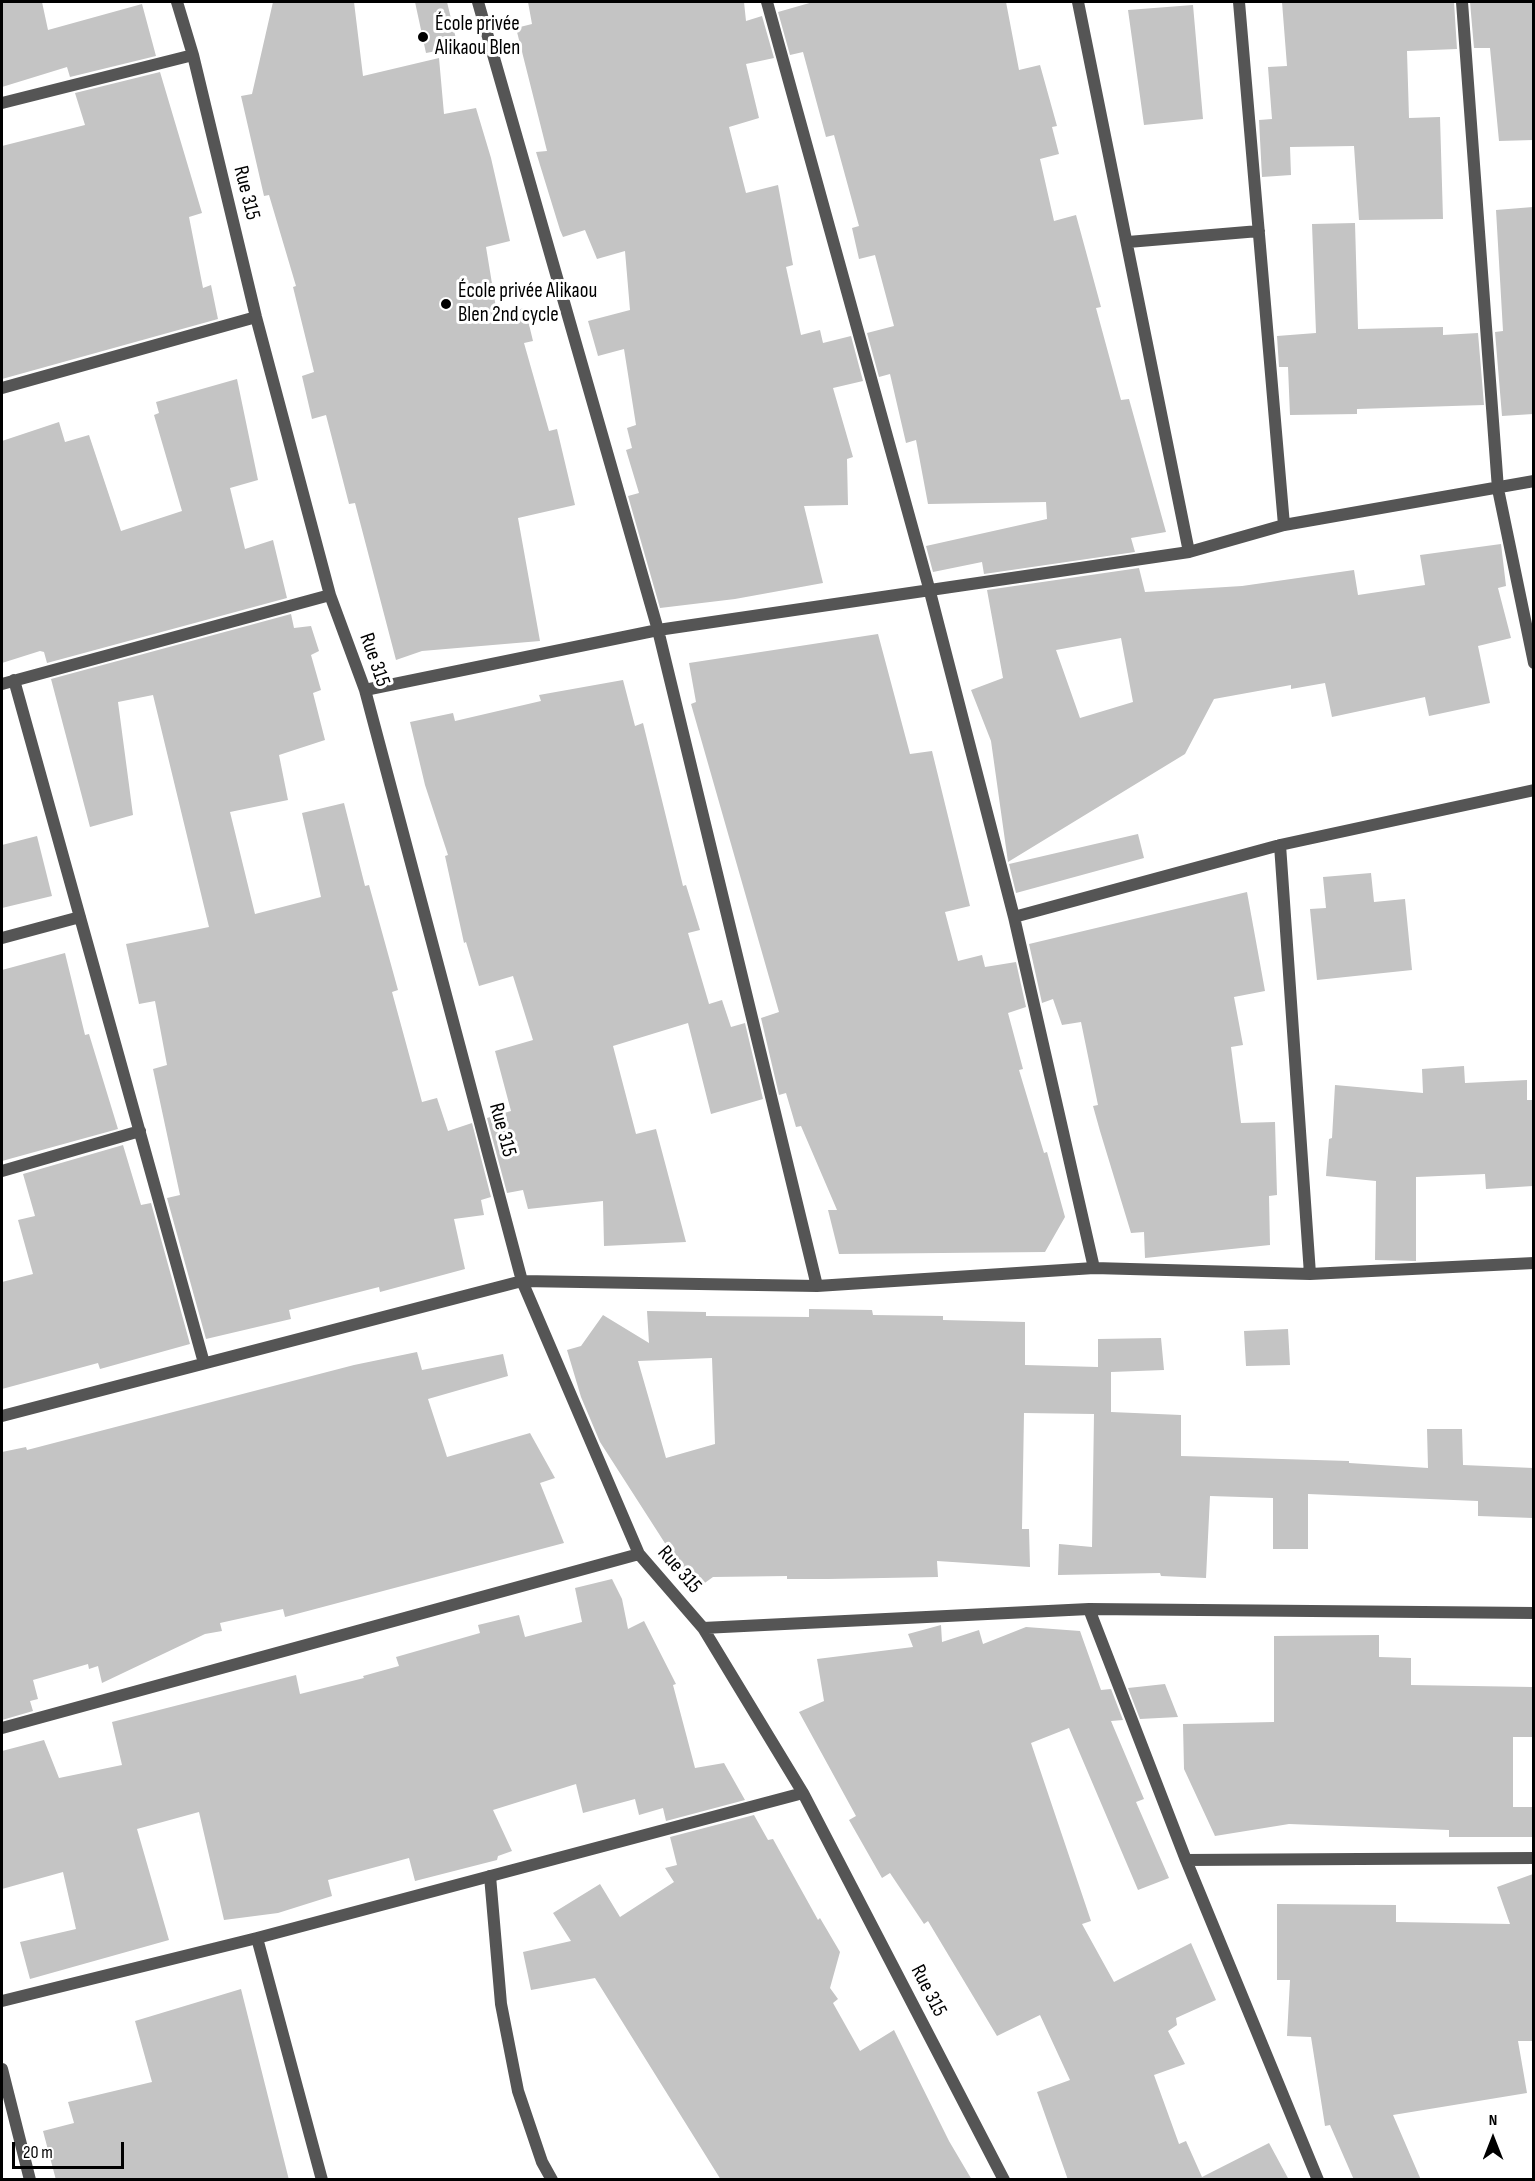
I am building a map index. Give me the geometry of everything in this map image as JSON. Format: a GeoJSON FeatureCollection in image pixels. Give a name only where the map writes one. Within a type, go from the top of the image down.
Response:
{"type":"FeatureCollection","features":[{"type":"Feature","properties":{"kind":"street","name":"Rue 315"},"geometry":{"type":"LineString","coordinates":[[177,2],[193,55],[256,317],[330,595],[365,690],[522,1281],[639,1554],[703,1628],[803,1792],[1004,2180]]}},
{"type":"Feature","properties":{"kind":"street"},"geometry":{"type":"LineString","coordinates":[[478,2],[658,630],[817,1286]]}},
{"type":"Feature","properties":{"kind":"street"},"geometry":{"type":"LineString","coordinates":[[767,2],[929,588],[1014,917],[1094,1268]]}},
{"type":"Feature","properties":{"kind":"street"},"geometry":{"type":"LineString","coordinates":[[1078,2],[1189,552]]}},
{"type":"Feature","properties":{"kind":"street"},"geometry":{"type":"LineString","coordinates":[[1239,2],[1284,525]]}},
{"type":"Feature","properties":{"kind":"street"},"geometry":{"type":"LineString","coordinates":[[1462,2],[1498,489],[1533,663]]}},
{"type":"Feature","properties":{"kind":"street"},"geometry":{"type":"LineString","coordinates":[[2,102],[193,55]]}},
{"type":"Feature","properties":{"kind":"street"},"geometry":{"type":"LineString","coordinates":[[1128,243],[1259,231]]}},
{"type":"Feature","properties":{"kind":"street"},"geometry":{"type":"LineString","coordinates":[[2,388],[256,317]]}},
{"type":"Feature","properties":{"kind":"street"},"geometry":{"type":"LineString","coordinates":[[365,690],[658,630],[929,588],[1189,552],[1284,525],[1533,481]]}},
{"type":"Feature","properties":{"kind":"street"},"geometry":{"type":"LineString","coordinates":[[2,684],[330,595]]}},
{"type":"Feature","properties":{"kind":"street"},"geometry":{"type":"LineString","coordinates":[[14,680],[204,1363]]}},
{"type":"Feature","properties":{"kind":"street"},"geometry":{"type":"LineString","coordinates":[[1014,917],[1280,845],[1533,790]]}},
{"type":"Feature","properties":{"kind":"street"},"geometry":{"type":"LineString","coordinates":[[1280,845],[1310,1274]]}},
{"type":"Feature","properties":{"kind":"street"},"geometry":{"type":"LineString","coordinates":[[2,938],[80,917]]}},
{"type":"Feature","properties":{"kind":"street"},"geometry":{"type":"LineString","coordinates":[[2,1171],[140,1131]]}},
{"type":"Feature","properties":{"kind":"street"},"geometry":{"type":"LineString","coordinates":[[2,1416],[522,1281],[817,1286],[1094,1268],[1310,1274],[1533,1263]]}},
{"type":"Feature","properties":{"kind":"street"},"geometry":{"type":"LineString","coordinates":[[2,1728],[639,1554]]}},
{"type":"Feature","properties":{"kind":"street"},"geometry":{"type":"LineString","coordinates":[[1089,1609],[1186,1860],[1318,2180]]}},
{"type":"Feature","properties":{"kind":"street"},"geometry":{"type":"LineString","coordinates":[[703,1628],[1089,1609],[1533,1613]]}},
{"type":"Feature","properties":{"kind":"street"},"geometry":{"type":"LineString","coordinates":[[2,2001],[257,1938],[803,1792]]}},
{"type":"Feature","properties":{"kind":"street"},"geometry":{"type":"LineString","coordinates":[[1186,1860],[1533,1858]]}},
{"type":"Feature","properties":{"kind":"street"},"geometry":{"type":"LineString","coordinates":[[490,1876],[501,2004],[518,2091],[542,2162],[552,2180]]}},
{"type":"Feature","properties":{"kind":"street"},"geometry":{"type":"LineString","coordinates":[[257,1938],[322,2180]]}},
{"type":"Feature","properties":{"kind":"street"},"geometry":{"type":"LineString","coordinates":[[2,2069],[30,2180]]}},
{"type":"Feature","properties":{"kind":"building"},"geometry":{"type":"Polygon","coordinates":[[[2,2],[42,2],[48,30],[142,4],[156,56],[70,77],[67,67],[2,87],[2,2]]]}},
{"type":"Feature","properties":{"kind":"building"},"geometry":{"type":"Polygon","coordinates":[[[273,2],[354,2],[363,76],[439,58],[444,114],[476,108],[491,158],[510,241],[486,247],[497,314],[525,308],[533,341],[524,343],[549,431],[557,429],[575,505],[518,518],[540,641],[422,651],[396,660],[355,503],[349,504],[326,415],[312,419],[302,376],[314,372],[293,287],[296,286],[269,195],[264,196],[241,96],[252,94],[273,2]]]}},
{"type":"Feature","properties":{"kind":"building"},"geometry":{"type":"Polygon","coordinates":[[[415,2],[447,2],[458,47],[426,53],[415,2]]]}},
{"type":"Feature","properties":{"kind":"building"},"geometry":{"type":"Polygon","coordinates":[[[528,2],[744,2],[746,21],[762,16],[774,58],[746,64],[759,118],[729,127],[746,193],[778,185],[793,265],[786,267],[801,335],[820,330],[823,343],[851,336],[863,381],[833,388],[853,457],[847,459],[848,505],[804,506],[823,583],[735,599],[660,608],[628,496],[639,493],[626,450],[632,448],[627,428],[636,425],[624,349],[598,356],[588,321],[630,310],[625,251],[597,259],[585,230],[563,237],[560,230],[536,152],[547,151],[516,28],[532,24],[528,2]]]}},
{"type":"Feature","properties":{"kind":"building"},"geometry":{"type":"Polygon","coordinates":[[[813,2],[1006,2],[1019,70],[1040,65],[1057,126],[1052,127],[1059,154],[1040,159],[1054,221],[1076,215],[1101,307],[1096,308],[1121,400],[1129,399],[1166,532],[1131,538],[1135,552],[984,574],[982,562],[933,572],[926,546],[1047,519],[1046,502],[928,504],[916,440],[906,443],[890,374],[879,377],[867,333],[894,326],[875,255],[859,259],[852,228],[859,226],[834,135],[826,137],[803,52],[790,55],[778,12],[813,2]]]}},
{"type":"Feature","properties":{"kind":"building"},"geometry":{"type":"Polygon","coordinates":[[[1282,2],[1454,2],[1457,49],[1407,51],[1409,118],[1440,117],[1443,219],[1359,220],[1354,146],[1290,147],[1291,175],[1262,177],[1259,120],[1272,119],[1268,67],[1287,66],[1282,2]]]}},
{"type":"Feature","properties":{"kind":"building"},"geometry":{"type":"Polygon","coordinates":[[[1470,2],[1533,2],[1533,140],[1499,141],[1490,48],[1474,48],[1470,2]]]}},
{"type":"Feature","properties":{"kind":"building"},"geometry":{"type":"Polygon","coordinates":[[[1193,5],[1203,119],[1144,125],[1128,10],[1193,5]]]}},
{"type":"Feature","properties":{"kind":"building"},"geometry":{"type":"Polygon","coordinates":[[[160,72],[202,213],[189,217],[203,288],[211,285],[218,319],[2,379],[2,146],[85,125],[75,93],[160,72]]]}},
{"type":"Feature","properties":{"kind":"building"},"geometry":{"type":"Polygon","coordinates":[[[1533,207],[1533,414],[1502,416],[1495,332],[1503,331],[1496,210],[1533,207]]]}},
{"type":"Feature","properties":{"kind":"building"},"geometry":{"type":"Polygon","coordinates":[[[1355,223],[1358,329],[1443,327],[1443,335],[1478,333],[1484,405],[1357,409],[1357,414],[1290,415],[1288,367],[1279,367],[1277,336],[1316,333],[1312,224],[1355,223]]]}},
{"type":"Feature","properties":{"kind":"building"},"geometry":{"type":"Polygon","coordinates":[[[237,379],[258,480],[230,488],[245,549],[273,540],[287,598],[47,663],[44,652],[40,651],[2,663],[2,441],[59,422],[65,442],[89,435],[121,531],[182,511],[154,415],[159,413],[156,402],[237,379]]]}},
{"type":"Feature","properties":{"kind":"building"},"geometry":{"type":"Polygon","coordinates":[[[1501,544],[1506,586],[1498,588],[1511,638],[1478,646],[1490,703],[1429,716],[1425,697],[1332,717],[1325,683],[1291,689],[1291,685],[1214,699],[1185,754],[1008,862],[991,741],[971,690],[1003,678],[987,590],[1139,568],[1145,592],[1242,586],[1354,570],[1358,595],[1425,585],[1420,555],[1501,544]],[[1121,638],[1056,650],[1080,718],[1133,702],[1121,638]]]}},
{"type":"Feature","properties":{"kind":"building"},"geometry":{"type":"Polygon","coordinates":[[[291,614],[294,628],[311,626],[319,651],[311,655],[321,690],[313,693],[325,740],[279,755],[288,800],[230,812],[255,914],[321,897],[302,813],[344,803],[365,886],[369,885],[398,990],[392,992],[422,1102],[437,1098],[448,1131],[472,1123],[491,1197],[481,1200],[484,1215],[454,1219],[465,1269],[380,1292],[379,1287],[289,1310],[291,1319],[206,1339],[167,1198],[180,1195],[153,1069],[167,1065],[155,1001],[139,1004],[126,944],[209,927],[153,695],[118,702],[133,815],[90,827],[51,679],[291,614]]]}},
{"type":"Feature","properties":{"kind":"building"},"geometry":{"type":"Polygon","coordinates":[[[878,634],[910,754],[932,751],[970,906],[945,912],[958,961],[982,955],[985,967],[1016,962],[1026,1007],[1008,1013],[1023,1069],[1019,1070],[1044,1153],[1047,1152],[1065,1217],[1045,1252],[839,1254],[828,1210],[837,1210],[801,1126],[796,1127],[786,1093],[779,1095],[761,1018],[779,1012],[691,704],[696,702],[689,663],[878,634]]]}},
{"type":"Feature","properties":{"kind":"building"},"geometry":{"type":"Polygon","coordinates":[[[623,680],[635,726],[643,723],[683,886],[686,885],[700,930],[688,933],[709,1004],[722,1000],[731,1027],[745,1023],[763,1099],[711,1114],[688,1023],[613,1046],[636,1134],[656,1129],[686,1242],[604,1246],[603,1201],[528,1209],[523,1190],[507,1193],[487,1118],[511,1111],[495,1051],[533,1040],[513,976],[479,986],[466,942],[464,943],[445,856],[448,855],[425,785],[410,722],[453,713],[455,721],[541,701],[539,695],[623,680]]]}},
{"type":"Feature","properties":{"kind":"building"},"geometry":{"type":"Polygon","coordinates":[[[1138,834],[1144,858],[1016,893],[1009,864],[1138,834]]]}},
{"type":"Feature","properties":{"kind":"building"},"geometry":{"type":"Polygon","coordinates":[[[37,836],[52,896],[2,908],[2,845],[37,836]]]}},
{"type":"Feature","properties":{"kind":"building"},"geometry":{"type":"Polygon","coordinates":[[[1371,873],[1374,902],[1405,899],[1412,970],[1317,980],[1310,909],[1326,908],[1323,877],[1371,873]]]}},
{"type":"Feature","properties":{"kind":"building"},"geometry":{"type":"Polygon","coordinates":[[[1247,892],[1265,991],[1234,997],[1243,1045],[1231,1047],[1241,1123],[1275,1122],[1277,1195],[1269,1196],[1270,1245],[1145,1258],[1144,1232],[1131,1233],[1093,1106],[1098,1105],[1081,1022],[1062,1025],[1053,999],[1042,1003],[1029,944],[1247,892]]]}},
{"type":"Feature","properties":{"kind":"building"},"geometry":{"type":"Polygon","coordinates":[[[65,953],[85,1035],[89,1034],[118,1129],[2,1161],[2,970],[65,953]]]}},
{"type":"Feature","properties":{"kind":"building"},"geometry":{"type":"Polygon","coordinates":[[[1464,1066],[1465,1083],[1527,1080],[1527,1100],[1533,1100],[1533,1186],[1486,1189],[1485,1174],[1416,1177],[1416,1261],[1375,1260],[1376,1181],[1326,1176],[1329,1139],[1332,1138],[1335,1085],[1423,1093],[1422,1069],[1464,1066]]]}},
{"type":"Feature","properties":{"kind":"building"},"geometry":{"type":"Polygon","coordinates":[[[123,1145],[141,1205],[151,1203],[190,1344],[100,1369],[98,1363],[2,1389],[2,1282],[33,1274],[18,1220],[35,1216],[23,1174],[123,1145]]]}},
{"type":"Feature","properties":{"kind":"building"},"geometry":{"type":"Polygon","coordinates":[[[809,1309],[872,1310],[873,1315],[943,1316],[943,1320],[1025,1322],[1025,1365],[1098,1367],[1098,1339],[1161,1338],[1164,1370],[1111,1372],[1111,1412],[1181,1415],[1181,1456],[1349,1461],[1349,1463],[1428,1468],[1427,1429],[1462,1429],[1463,1465],[1533,1468],[1533,1518],[1478,1516],[1478,1501],[1308,1494],[1308,1549],[1273,1549],[1273,1498],[1210,1496],[1206,1578],[1161,1576],[1160,1573],[1058,1575],[1059,1544],[1092,1547],[1094,1414],[1024,1413],[1022,1529],[1029,1529],[1030,1567],[937,1561],[938,1577],[787,1579],[787,1576],[713,1577],[695,1590],[600,1442],[581,1397],[567,1350],[581,1346],[603,1315],[649,1343],[647,1311],[706,1312],[706,1316],[809,1317],[809,1309]],[[712,1358],[638,1361],[666,1458],[715,1444],[712,1358]]]}},
{"type":"Feature","properties":{"kind":"building"},"geometry":{"type":"Polygon","coordinates":[[[1288,1329],[1290,1365],[1246,1366],[1244,1331],[1288,1329]]]}},
{"type":"Feature","properties":{"kind":"building"},"geometry":{"type":"Polygon","coordinates":[[[417,1352],[422,1370],[503,1354],[508,1376],[428,1399],[447,1457],[530,1433],[555,1478],[540,1483],[564,1543],[285,1617],[283,1609],[220,1623],[222,1631],[205,1634],[102,1683],[98,1666],[89,1669],[88,1664],[33,1680],[38,1699],[30,1701],[33,1711],[2,1720],[2,1452],[26,1447],[27,1450],[354,1365],[417,1352]]]}},
{"type":"Feature","properties":{"kind":"building"},"geometry":{"type":"Polygon","coordinates":[[[612,1579],[622,1599],[628,1629],[644,1621],[676,1684],[673,1685],[695,1768],[724,1763],[745,1800],[666,1821],[663,1808],[639,1815],[635,1799],[583,1813],[576,1784],[493,1810],[512,1851],[498,1856],[497,1860],[415,1881],[409,1858],[328,1880],[332,1896],[278,1913],[224,1920],[199,1812],[137,1829],[169,1940],[30,1979],[20,1942],[76,1929],[63,1872],[2,1889],[2,1751],[44,1740],[59,1778],[122,1765],[112,1722],[296,1675],[300,1694],[364,1678],[363,1676],[399,1666],[396,1657],[480,1633],[478,1625],[519,1615],[525,1637],[582,1622],[575,1588],[612,1579]]]}},
{"type":"Feature","properties":{"kind":"building"},"geometry":{"type":"Polygon","coordinates":[[[941,1625],[942,1642],[979,1630],[983,1644],[1026,1627],[1080,1631],[1101,1690],[1111,1689],[1123,1720],[1111,1721],[1144,1799],[1136,1802],[1169,1878],[1138,1890],[1069,1728],[1031,1743],[1091,1921],[1082,1924],[1114,1982],[1191,1943],[1216,2000],[1176,2018],[1177,2025],[1168,2031],[1185,2064],[1154,2075],[1179,2144],[1186,2141],[1202,2177],[1269,2143],[1289,2180],[1068,2180],[1037,2092],[1070,2080],[1040,2015],[997,2036],[928,1921],[924,1924],[890,1873],[882,1878],[849,1820],[856,1816],[799,1712],[824,1701],[817,1659],[913,1647],[908,1634],[941,1625]]]}},
{"type":"Feature","properties":{"kind":"building"},"geometry":{"type":"Polygon","coordinates":[[[1379,1635],[1379,1657],[1411,1658],[1411,1685],[1533,1687],[1533,1737],[1513,1737],[1513,1807],[1533,1807],[1533,1837],[1449,1837],[1449,1830],[1289,1824],[1215,1836],[1184,1769],[1183,1724],[1274,1722],[1274,1636],[1379,1635]]]}},
{"type":"Feature","properties":{"kind":"building"},"geometry":{"type":"Polygon","coordinates":[[[1165,1684],[1178,1717],[1140,1719],[1128,1688],[1165,1684]]]}},
{"type":"Feature","properties":{"kind":"building"},"geometry":{"type":"Polygon","coordinates":[[[754,1815],[768,1840],[773,1839],[818,1920],[820,1918],[840,1952],[830,1988],[838,1999],[833,2003],[860,2051],[894,2030],[949,2141],[972,2180],[721,2180],[595,1978],[531,1990],[523,1952],[571,1941],[553,1913],[600,1884],[620,1917],[674,1882],[665,1868],[677,1865],[670,1837],[754,1815]]]}},
{"type":"Feature","properties":{"kind":"building"},"geometry":{"type":"Polygon","coordinates":[[[1533,1874],[1533,2041],[1518,2041],[1527,2093],[1393,2115],[1421,2180],[1354,2180],[1330,2125],[1325,2126],[1311,2037],[1287,2036],[1290,1980],[1277,1980],[1277,1904],[1396,1905],[1396,1922],[1510,1924],[1497,1887],[1533,1874]]]}},
{"type":"Feature","properties":{"kind":"building"},"geometry":{"type":"Polygon","coordinates":[[[241,1989],[289,2180],[56,2180],[43,2131],[74,2123],[68,2102],[152,2082],[135,2021],[241,1989]]]}},
{"type":"Feature","properties":{"kind":"place","name":"École privée Alikaou Blen"},"geometry":{"type":"Point","coordinates":[423,37]}},
{"type":"Feature","properties":{"kind":"place","name":"École privée Alikaou Blen 2nd cycle"},"geometry":{"type":"Point","coordinates":[446,304]}}]}
